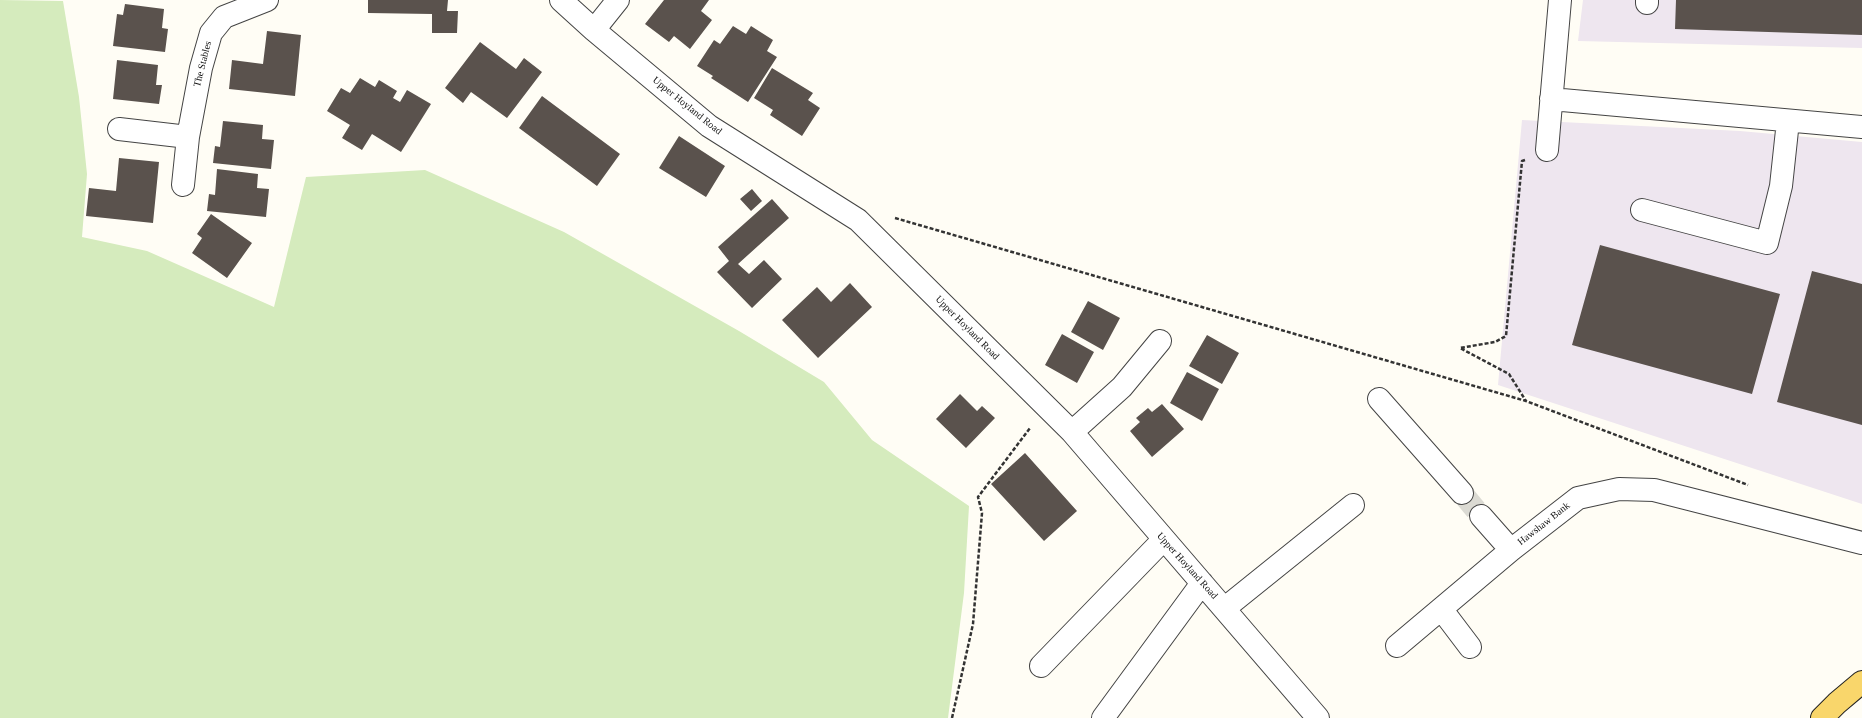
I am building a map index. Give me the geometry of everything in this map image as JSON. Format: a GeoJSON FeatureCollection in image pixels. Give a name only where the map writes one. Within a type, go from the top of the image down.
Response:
{"type":"FeatureCollection","features":[{"type":"Feature","properties":{"kind":"main road"},"geometry":{"type":"LineString","coordinates":[[1822,718],[1862,682]]}},
{"type":"Feature","properties":{"kind":"street","name":"The Stables"},"geometry":{"type":"LineString","coordinates":[[183,185],[188,138],[201,68],[211,33],[224,17],[267,0]]}},
{"type":"Feature","properties":{"kind":"street","name":"Upper Hoyland Road"},"geometry":{"type":"LineString","coordinates":[[561,0],[594,30],[709,126],[858,220],[1072,432],[1163,540],[1225,608],[1318,718]]}},
{"type":"Feature","properties":{"kind":"street"},"geometry":{"type":"LineString","coordinates":[[594,30],[618,0]]}},
{"type":"Feature","properties":{"kind":"street"},"geometry":{"type":"LineString","coordinates":[[1547,150],[1560,0]]}},
{"type":"Feature","properties":{"kind":"street"},"geometry":{"type":"LineString","coordinates":[[1551,99],[1862,127]]}},
{"type":"Feature","properties":{"kind":"street"},"geometry":{"type":"LineString","coordinates":[[1642,210],[1767,243],[1781,186],[1788,121]]}},
{"type":"Feature","properties":{"kind":"street"},"geometry":{"type":"LineString","coordinates":[[119,129],[188,138]]}},
{"type":"Feature","properties":{"kind":"street"},"geometry":{"type":"LineString","coordinates":[[1072,432],[1122,387],[1160,341]]}},
{"type":"Feature","properties":{"kind":"street"},"geometry":{"type":"LineString","coordinates":[[1379,399],[1462,493]]}},
{"type":"Feature","properties":{"kind":"street","name":"Hawshaw Bank"},"geometry":{"type":"LineString","coordinates":[[1397,646],[1442,610],[1511,550],[1578,498],[1619,489],[1654,490],[1862,543]]}},
{"type":"Feature","properties":{"kind":"street"},"geometry":{"type":"LineString","coordinates":[[1225,608],[1353,505]]}},
{"type":"Feature","properties":{"kind":"street"},"geometry":{"type":"LineString","coordinates":[[1481,516],[1511,550]]}},
{"type":"Feature","properties":{"kind":"street"},"geometry":{"type":"LineString","coordinates":[[1041,666],[1163,540]]}},
{"type":"Feature","properties":{"kind":"street"},"geometry":{"type":"LineString","coordinates":[[1104,718],[1202,583]]}},
{"type":"Feature","properties":{"kind":"street"},"geometry":{"type":"LineString","coordinates":[[1442,610],[1470,647]]}},
{"type":"Feature","properties":{"kind":"path"},"geometry":{"type":"LineString","coordinates":[[1526,401],[1509,374],[1460,348],[1495,342],[1506,336],[1522,161],[1547,150]]}},
{"type":"Feature","properties":{"kind":"path"},"geometry":{"type":"LineString","coordinates":[[858,220],[894,218],[1526,401],[1753,487]]}},
{"type":"Feature","properties":{"kind":"path"},"geometry":{"type":"LineString","coordinates":[[952,718],[973,624],[982,513],[978,497],[1016,444],[1047,407]]}},
{"type":"Feature","properties":{"kind":"shaded area"},"geometry":{"type":"Polygon","coordinates":[[[1583,0],[1862,0],[1862,48],[1578,41],[1583,0]]]}},
{"type":"Feature","properties":{"kind":"shaded area"},"geometry":{"type":"Polygon","coordinates":[[[1522,120],[1740,131],[1862,142],[1862,504],[1498,385],[1522,120]]]}},
{"type":"Feature","properties":{"kind":"green space"},"geometry":{"type":"Polygon","coordinates":[[[0,0],[63,1],[79,97],[87,174],[82,237],[147,251],[274,307],[306,177],[425,170],[564,232],[739,331],[824,382],[872,440],[969,506],[964,593],[948,718],[0,718],[0,0]]]}},
{"type":"Feature","properties":{"kind":"building"},"geometry":{"type":"Polygon","coordinates":[[[368,0],[448,0],[447,11],[458,11],[457,33],[432,33],[432,14],[368,13],[368,0]]]}},
{"type":"Feature","properties":{"kind":"building"},"geometry":{"type":"Polygon","coordinates":[[[664,0],[709,0],[701,11],[712,20],[690,49],[674,36],[669,42],[645,24],[664,0]]]}},
{"type":"Feature","properties":{"kind":"building"},"geometry":{"type":"Polygon","coordinates":[[[1676,0],[1862,0],[1862,35],[1675,29],[1676,0]]]}},
{"type":"Feature","properties":{"kind":"building"},"geometry":{"type":"Polygon","coordinates":[[[125,4],[164,9],[162,28],[168,29],[165,52],[113,46],[117,14],[123,15],[125,4]]]}},
{"type":"Feature","properties":{"kind":"building"},"geometry":{"type":"Polygon","coordinates":[[[733,26],[746,34],[751,26],[773,40],[767,51],[777,57],[748,102],[711,78],[713,76],[697,66],[714,40],[720,44],[733,26]]]}},
{"type":"Feature","properties":{"kind":"building"},"geometry":{"type":"Polygon","coordinates":[[[267,31],[301,35],[295,96],[229,89],[232,60],[263,64],[267,31]]]}},
{"type":"Feature","properties":{"kind":"building"},"geometry":{"type":"Polygon","coordinates":[[[480,42],[516,69],[524,58],[542,72],[507,118],[471,92],[463,103],[445,88],[480,42]]]}},
{"type":"Feature","properties":{"kind":"building"},"geometry":{"type":"Polygon","coordinates":[[[117,60],[158,65],[156,85],[162,85],[159,104],[113,99],[117,60]]]}},
{"type":"Feature","properties":{"kind":"building"},"geometry":{"type":"Polygon","coordinates":[[[772,68],[813,93],[808,100],[820,108],[802,136],[770,115],[773,110],[754,98],[772,68]]]}},
{"type":"Feature","properties":{"kind":"building"},"geometry":{"type":"Polygon","coordinates":[[[360,78],[375,87],[379,80],[397,91],[393,98],[400,102],[407,90],[431,104],[401,152],[372,134],[362,150],[342,138],[350,125],[327,111],[341,88],[350,93],[360,78]]]}},
{"type":"Feature","properties":{"kind":"building"},"geometry":{"type":"Polygon","coordinates":[[[542,96],[620,154],[597,186],[519,128],[542,96]]]}},
{"type":"Feature","properties":{"kind":"building"},"geometry":{"type":"Polygon","coordinates":[[[223,121],[263,125],[262,139],[274,140],[271,169],[213,163],[215,146],[220,147],[223,121]]]}},
{"type":"Feature","properties":{"kind":"building"},"geometry":{"type":"Polygon","coordinates":[[[679,136],[725,166],[706,197],[659,168],[679,136]]]}},
{"type":"Feature","properties":{"kind":"building"},"geometry":{"type":"Polygon","coordinates":[[[119,158],[159,162],[153,223],[86,216],[89,188],[116,191],[119,158]]]}},
{"type":"Feature","properties":{"kind":"building"},"geometry":{"type":"Polygon","coordinates":[[[217,169],[258,174],[257,188],[269,189],[266,217],[207,211],[209,194],[215,195],[217,169]]]}},
{"type":"Feature","properties":{"kind":"building"},"geometry":{"type":"Polygon","coordinates":[[[752,189],[762,201],[751,211],[740,199],[752,189]]]}},
{"type":"Feature","properties":{"kind":"building"},"geometry":{"type":"Polygon","coordinates":[[[772,199],[789,218],[738,264],[749,274],[764,260],[782,279],[752,308],[717,272],[729,261],[718,247],[772,199]]]}},
{"type":"Feature","properties":{"kind":"building"},"geometry":{"type":"Polygon","coordinates":[[[211,214],[252,243],[227,278],[192,253],[202,238],[197,234],[211,214]]]}},
{"type":"Feature","properties":{"kind":"building"},"geometry":{"type":"Polygon","coordinates":[[[1600,245],[1780,294],[1752,394],[1572,345],[1600,245]]]}},
{"type":"Feature","properties":{"kind":"building"},"geometry":{"type":"Polygon","coordinates":[[[1812,271],[1862,284],[1862,425],[1777,402],[1812,271]]]}},
{"type":"Feature","properties":{"kind":"building"},"geometry":{"type":"Polygon","coordinates":[[[850,283],[872,307],[818,358],[782,320],[817,287],[831,302],[850,283]]]}},
{"type":"Feature","properties":{"kind":"building"},"geometry":{"type":"Polygon","coordinates":[[[1088,301],[1120,318],[1103,350],[1071,332],[1088,301]]]}},
{"type":"Feature","properties":{"kind":"building"},"geometry":{"type":"Polygon","coordinates":[[[1062,334],[1094,352],[1077,383],[1045,365],[1062,334]]]}},
{"type":"Feature","properties":{"kind":"building"},"geometry":{"type":"Polygon","coordinates":[[[1207,335],[1239,353],[1222,384],[1189,366],[1207,335]]]}},
{"type":"Feature","properties":{"kind":"building"},"geometry":{"type":"Polygon","coordinates":[[[1187,372],[1219,389],[1202,421],[1170,403],[1187,372]]]}},
{"type":"Feature","properties":{"kind":"building"},"geometry":{"type":"Polygon","coordinates":[[[960,394],[977,411],[982,406],[995,418],[966,448],[936,419],[960,394]]]}},
{"type":"Feature","properties":{"kind":"building"},"geometry":{"type":"Polygon","coordinates":[[[1162,404],[1184,429],[1152,457],[1130,431],[1140,422],[1136,418],[1148,408],[1152,412],[1162,404]]]}},
{"type":"Feature","properties":{"kind":"building"},"geometry":{"type":"Polygon","coordinates":[[[1025,453],[1077,511],[1044,541],[991,484],[1025,453]]]}},
{"type":"Feature","properties":{"kind":"tunnel"},"geometry":{"type":"LineString","coordinates":[[1462,493],[1481,516]]}}]}
